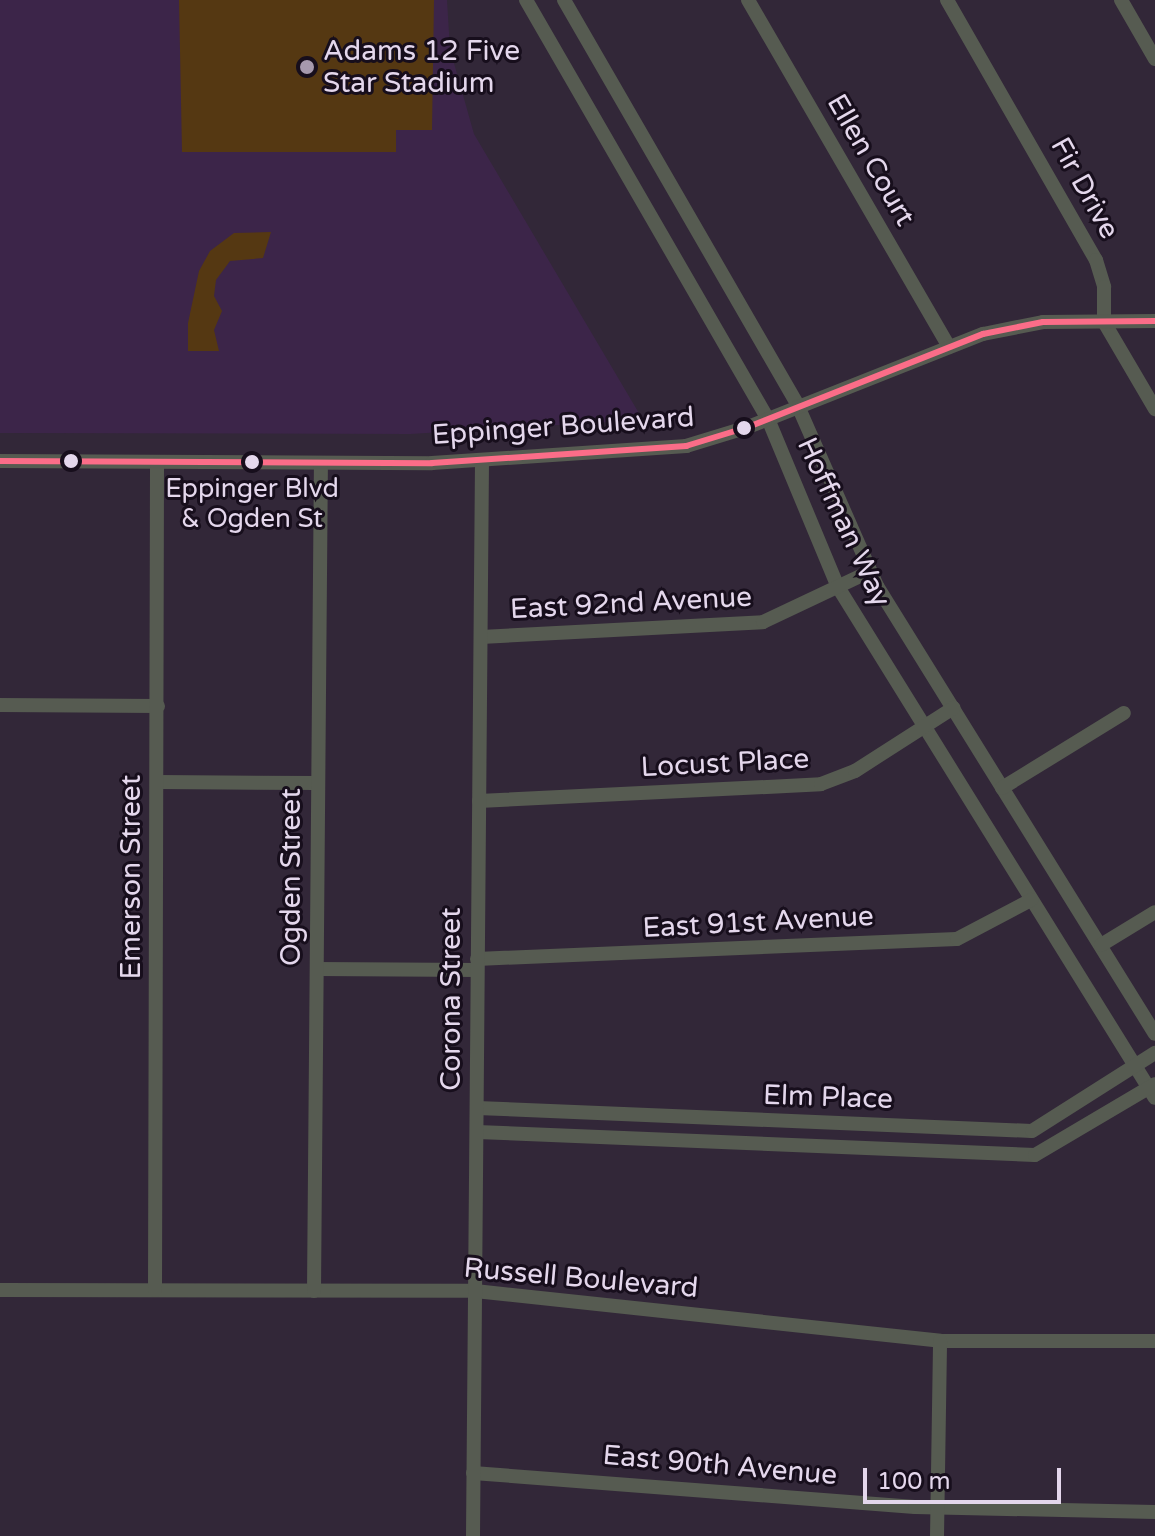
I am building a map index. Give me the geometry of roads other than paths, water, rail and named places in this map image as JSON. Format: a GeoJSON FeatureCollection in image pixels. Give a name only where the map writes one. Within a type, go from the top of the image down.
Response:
{"type":"FeatureCollection","features":[{"type":"Feature","properties":{"kind":"street","name":"Hoffman Way"},"geometry":{"type":"LineString","coordinates":[[526,0],[768,419],[838,587],[1031,900],[1153,1090]]}},
{"type":"Feature","properties":{"kind":"street","name":"Hoffman Way"},"geometry":{"type":"LineString","coordinates":[[564,0],[798,406],[869,572],[1155,1034]]}},
{"type":"Feature","properties":{"kind":"street","name":"Ellen Court"},"geometry":{"type":"LineString","coordinates":[[748,0],[949,347]]}},
{"type":"Feature","properties":{"kind":"street","name":"Fir Drive"},"geometry":{"type":"LineString","coordinates":[[947,0],[1096,260],[1104,287],[1104,322],[1155,409]]}},
{"type":"Feature","properties":{"kind":"street"},"geometry":{"type":"LineString","coordinates":[[1121,0],[1155,59]]}},
{"type":"Feature","properties":{"kind":"street","name":"Eppinger Boulevard"},"geometry":{"type":"LineString","coordinates":[[0,461],[157,464],[482,462],[686,446],[768,419],[949,347],[1010,327],[1155,321]]}},
{"type":"Feature","properties":{"kind":"street","name":"Corona Street"},"geometry":{"type":"LineString","coordinates":[[473,1536],[482,462]]}},
{"type":"Feature","properties":{"kind":"street","name":"Emerson Street"},"geometry":{"type":"LineString","coordinates":[[155,1290],[157,464]]}},
{"type":"Feature","properties":{"kind":"street","name":"Ogden Street"},"geometry":{"type":"LineString","coordinates":[[314,1291],[321,464]]}},
{"type":"Feature","properties":{"kind":"street","name":"East 92nd Avenue"},"geometry":{"type":"LineString","coordinates":[[481,637],[763,622],[869,572]]}},
{"type":"Feature","properties":{"kind":"street"},"geometry":{"type":"LineString","coordinates":[[0,705],[158,706]]}},
{"type":"Feature","properties":{"kind":"street","name":"Locust Place"},"geometry":{"type":"LineString","coordinates":[[479,801],[812,786],[855,771],[953,708]]}},
{"type":"Feature","properties":{"kind":"street"},"geometry":{"type":"LineString","coordinates":[[1002,788],[1124,713]]}},
{"type":"Feature","properties":{"kind":"street"},"geometry":{"type":"LineString","coordinates":[[158,782],[318,783]]}},
{"type":"Feature","properties":{"kind":"street","name":"East 91st Avenue"},"geometry":{"type":"LineString","coordinates":[[317,969],[477,964],[957,939],[1031,900]]}},
{"type":"Feature","properties":{"kind":"street"},"geometry":{"type":"LineString","coordinates":[[1101,945],[1155,912]]}},
{"type":"Feature","properties":{"kind":"street","name":"Elm Place"},"geometry":{"type":"LineString","coordinates":[[477,1108],[1032,1131],[1155,1053]]}},
{"type":"Feature","properties":{"kind":"street","name":"Elm Place"},"geometry":{"type":"LineString","coordinates":[[477,1132],[1035,1155],[1153,1090]]}},
{"type":"Feature","properties":{"kind":"street","name":"Russell Boulevard"},"geometry":{"type":"LineString","coordinates":[[0,1290],[475,1291],[940,1341],[1155,1341]]}},
{"type":"Feature","properties":{"kind":"street"},"geometry":{"type":"LineString","coordinates":[[937,1536],[940,1341]]}},
{"type":"Feature","properties":{"kind":"street","name":"East 90th Avenue"},"geometry":{"type":"LineString","coordinates":[[473,1473],[937,1508],[1155,1512]]}},
{"type":"Feature","properties":{"kind":"place","name":"Adams 12 Five Star Stadium"},"geometry":{"type":"Point","coordinates":[307,67]}},
{"type":"Feature","properties":{"kind":"place","name":"Eppinger Blvd & Ogden St"},"geometry":{"type":"Point","coordinates":[252,462]}}]}
